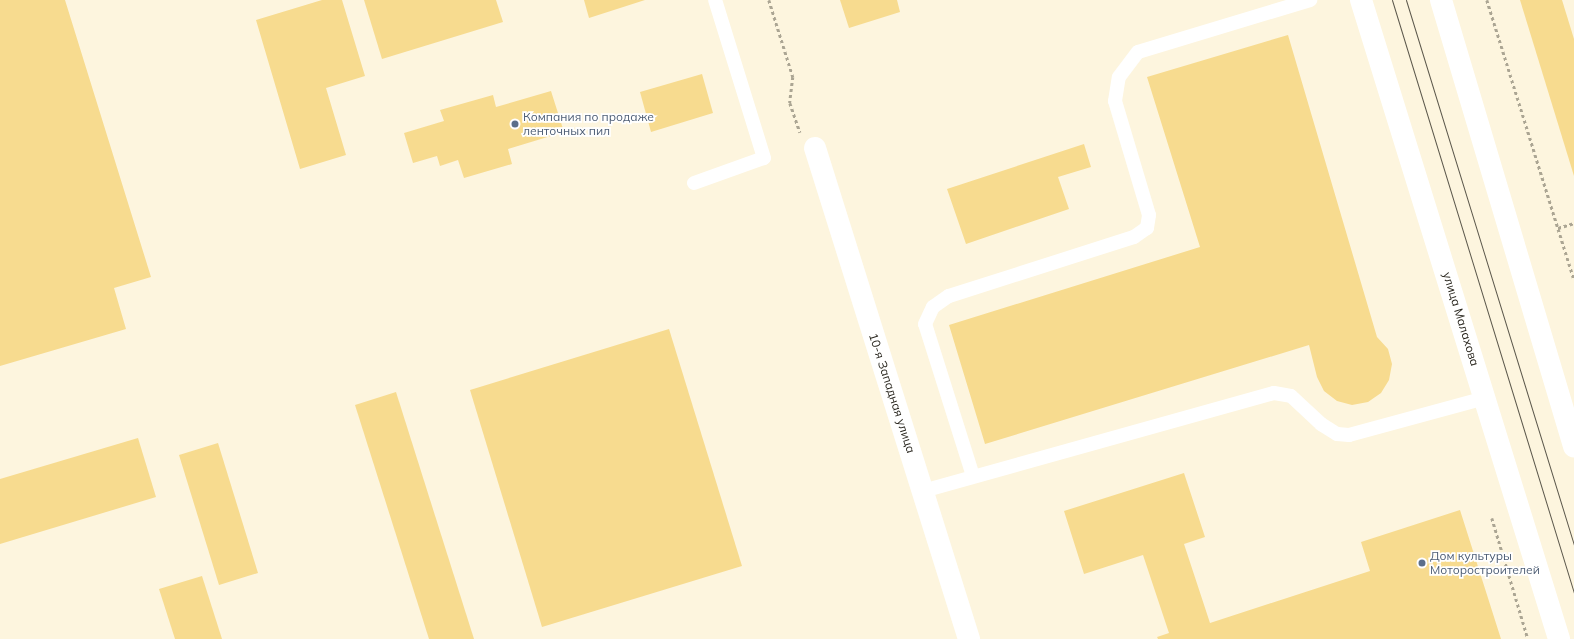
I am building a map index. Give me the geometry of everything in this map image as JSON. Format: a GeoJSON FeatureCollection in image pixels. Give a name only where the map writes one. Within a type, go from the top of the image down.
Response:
{"type":"FeatureCollection","features":[{"type":"Feature","properties":{"kind":"main road","name":"улица Малахова"},"geometry":{"type":"LineString","coordinates":[[1361,0],[1559,639]]}},
{"type":"Feature","properties":{"kind":"main road"},"geometry":{"type":"LineString","coordinates":[[1441,0],[1574,447]]}},
{"type":"Feature","properties":{"kind":"main road","name":"10-я Западная улица"},"geometry":{"type":"LineString","coordinates":[[815,148],[970,639]]}},
{"type":"Feature","properties":{"kind":"lane"},"geometry":{"type":"LineString","coordinates":[[694,183],[764,158],[715,0]]}},
{"type":"Feature","properties":{"kind":"lane"},"geometry":{"type":"LineString","coordinates":[[972,476],[925,324],[933,307],[949,296],[1134,237],[1147,228],[1149,215],[1115,101],[1119,77],[1138,52],[1310,0]]}},
{"type":"Feature","properties":{"kind":"lane"},"geometry":{"type":"LineString","coordinates":[[923,491],[972,476],[1274,393],[1291,396],[1321,424],[1337,434],[1349,435],[1485,398]]}},
{"type":"Feature","properties":{"kind":"path"},"geometry":{"type":"LineString","coordinates":[[769,0],[792,77],[790,103],[802,139],[815,148]]}},
{"type":"Feature","properties":{"kind":"path"},"geometry":{"type":"LineString","coordinates":[[1487,0],[1574,280]]}},
{"type":"Feature","properties":{"kind":"path"},"geometry":{"type":"LineString","coordinates":[[1558,228],[1574,223]]}},
{"type":"Feature","properties":{"kind":"path"},"geometry":{"type":"LineString","coordinates":[[1492,518],[1528,639]]}},
{"type":"Feature","properties":{"kind":"building"},"geometry":{"type":"Polygon","coordinates":[[[0,0],[65,0],[151,277],[114,288],[126,329],[0,366],[0,0]]]}},
{"type":"Feature","properties":{"kind":"building"},"geometry":{"type":"Polygon","coordinates":[[[322,0],[342,0],[365,76],[326,88],[346,155],[300,169],[256,20],[322,0]]]}},
{"type":"Feature","properties":{"kind":"building"},"geometry":{"type":"Polygon","coordinates":[[[364,0],[496,0],[503,22],[382,59],[364,0]]]}},
{"type":"Feature","properties":{"kind":"building"},"geometry":{"type":"Polygon","coordinates":[[[584,0],[645,0],[589,18],[584,0]]]}},
{"type":"Feature","properties":{"kind":"building"},"geometry":{"type":"Polygon","coordinates":[[[840,0],[897,0],[900,12],[849,28],[840,0]]]}},
{"type":"Feature","properties":{"kind":"building"},"geometry":{"type":"Polygon","coordinates":[[[1520,0],[1562,0],[1574,39],[1574,176],[1520,0]]]}},
{"type":"Feature","properties":{"kind":"building"},"geometry":{"type":"Polygon","coordinates":[[[1288,35],[1377,337],[1388,349],[1392,364],[1389,380],[1381,393],[1368,402],[1352,405],[1337,401],[1324,391],[1317,377],[1309,345],[985,444],[949,325],[1200,247],[1147,77],[1288,35]]]}},
{"type":"Feature","properties":{"kind":"building"},"geometry":{"type":"Polygon","coordinates":[[[702,74],[713,113],[651,132],[640,92],[702,74]]]}},
{"type":"Feature","properties":{"kind":"building"},"geometry":{"type":"Polygon","coordinates":[[[551,91],[564,132],[508,149],[512,164],[464,178],[458,160],[440,166],[437,156],[413,163],[404,133],[444,121],[440,110],[493,95],[496,107],[551,91]]]}},
{"type":"Feature","properties":{"kind":"building"},"geometry":{"type":"Polygon","coordinates":[[[1084,144],[1091,167],[1058,177],[1069,209],[966,244],[947,189],[1084,144]]]}},
{"type":"Feature","properties":{"kind":"building"},"geometry":{"type":"Polygon","coordinates":[[[669,329],[742,566],[542,627],[470,390],[669,329]]]}},
{"type":"Feature","properties":{"kind":"building"},"geometry":{"type":"Polygon","coordinates":[[[396,392],[474,639],[429,639],[355,405],[396,392]]]}},
{"type":"Feature","properties":{"kind":"building"},"geometry":{"type":"Polygon","coordinates":[[[138,438],[156,497],[0,544],[0,479],[138,438]]]}},
{"type":"Feature","properties":{"kind":"building"},"geometry":{"type":"Polygon","coordinates":[[[218,443],[258,573],[219,585],[179,455],[218,443]]]}},
{"type":"Feature","properties":{"kind":"building","name":"Дом культуры Моторостроителей"},"geometry":{"type":"Polygon","coordinates":[[[1184,473],[1205,537],[1184,544],[1210,623],[1370,571],[1361,542],[1460,510],[1501,639],[1158,639],[1157,637],[1169,633],[1143,555],[1084,574],[1064,511],[1184,473]]]}},
{"type":"Feature","properties":{"kind":"building"},"geometry":{"type":"Polygon","coordinates":[[[202,576],[222,639],[175,639],[159,589],[202,576]]]}},
{"type":"Feature","properties":{"kind":"tram line"},"geometry":{"type":"LineString","coordinates":[[1392,0],[1574,593]]}},
{"type":"Feature","properties":{"kind":"tram line"},"geometry":{"type":"LineString","coordinates":[[1406,0],[1574,545]]}},
{"type":"Feature","properties":{"kind":"place","name":"Компания по продаже ленточных пил"},"geometry":{"type":"Point","coordinates":[515,124]}},
{"type":"Feature","properties":{"kind":"place","name":"Дом культуры Моторостроителей"},"geometry":{"type":"Point","coordinates":[1422,563]}}]}
